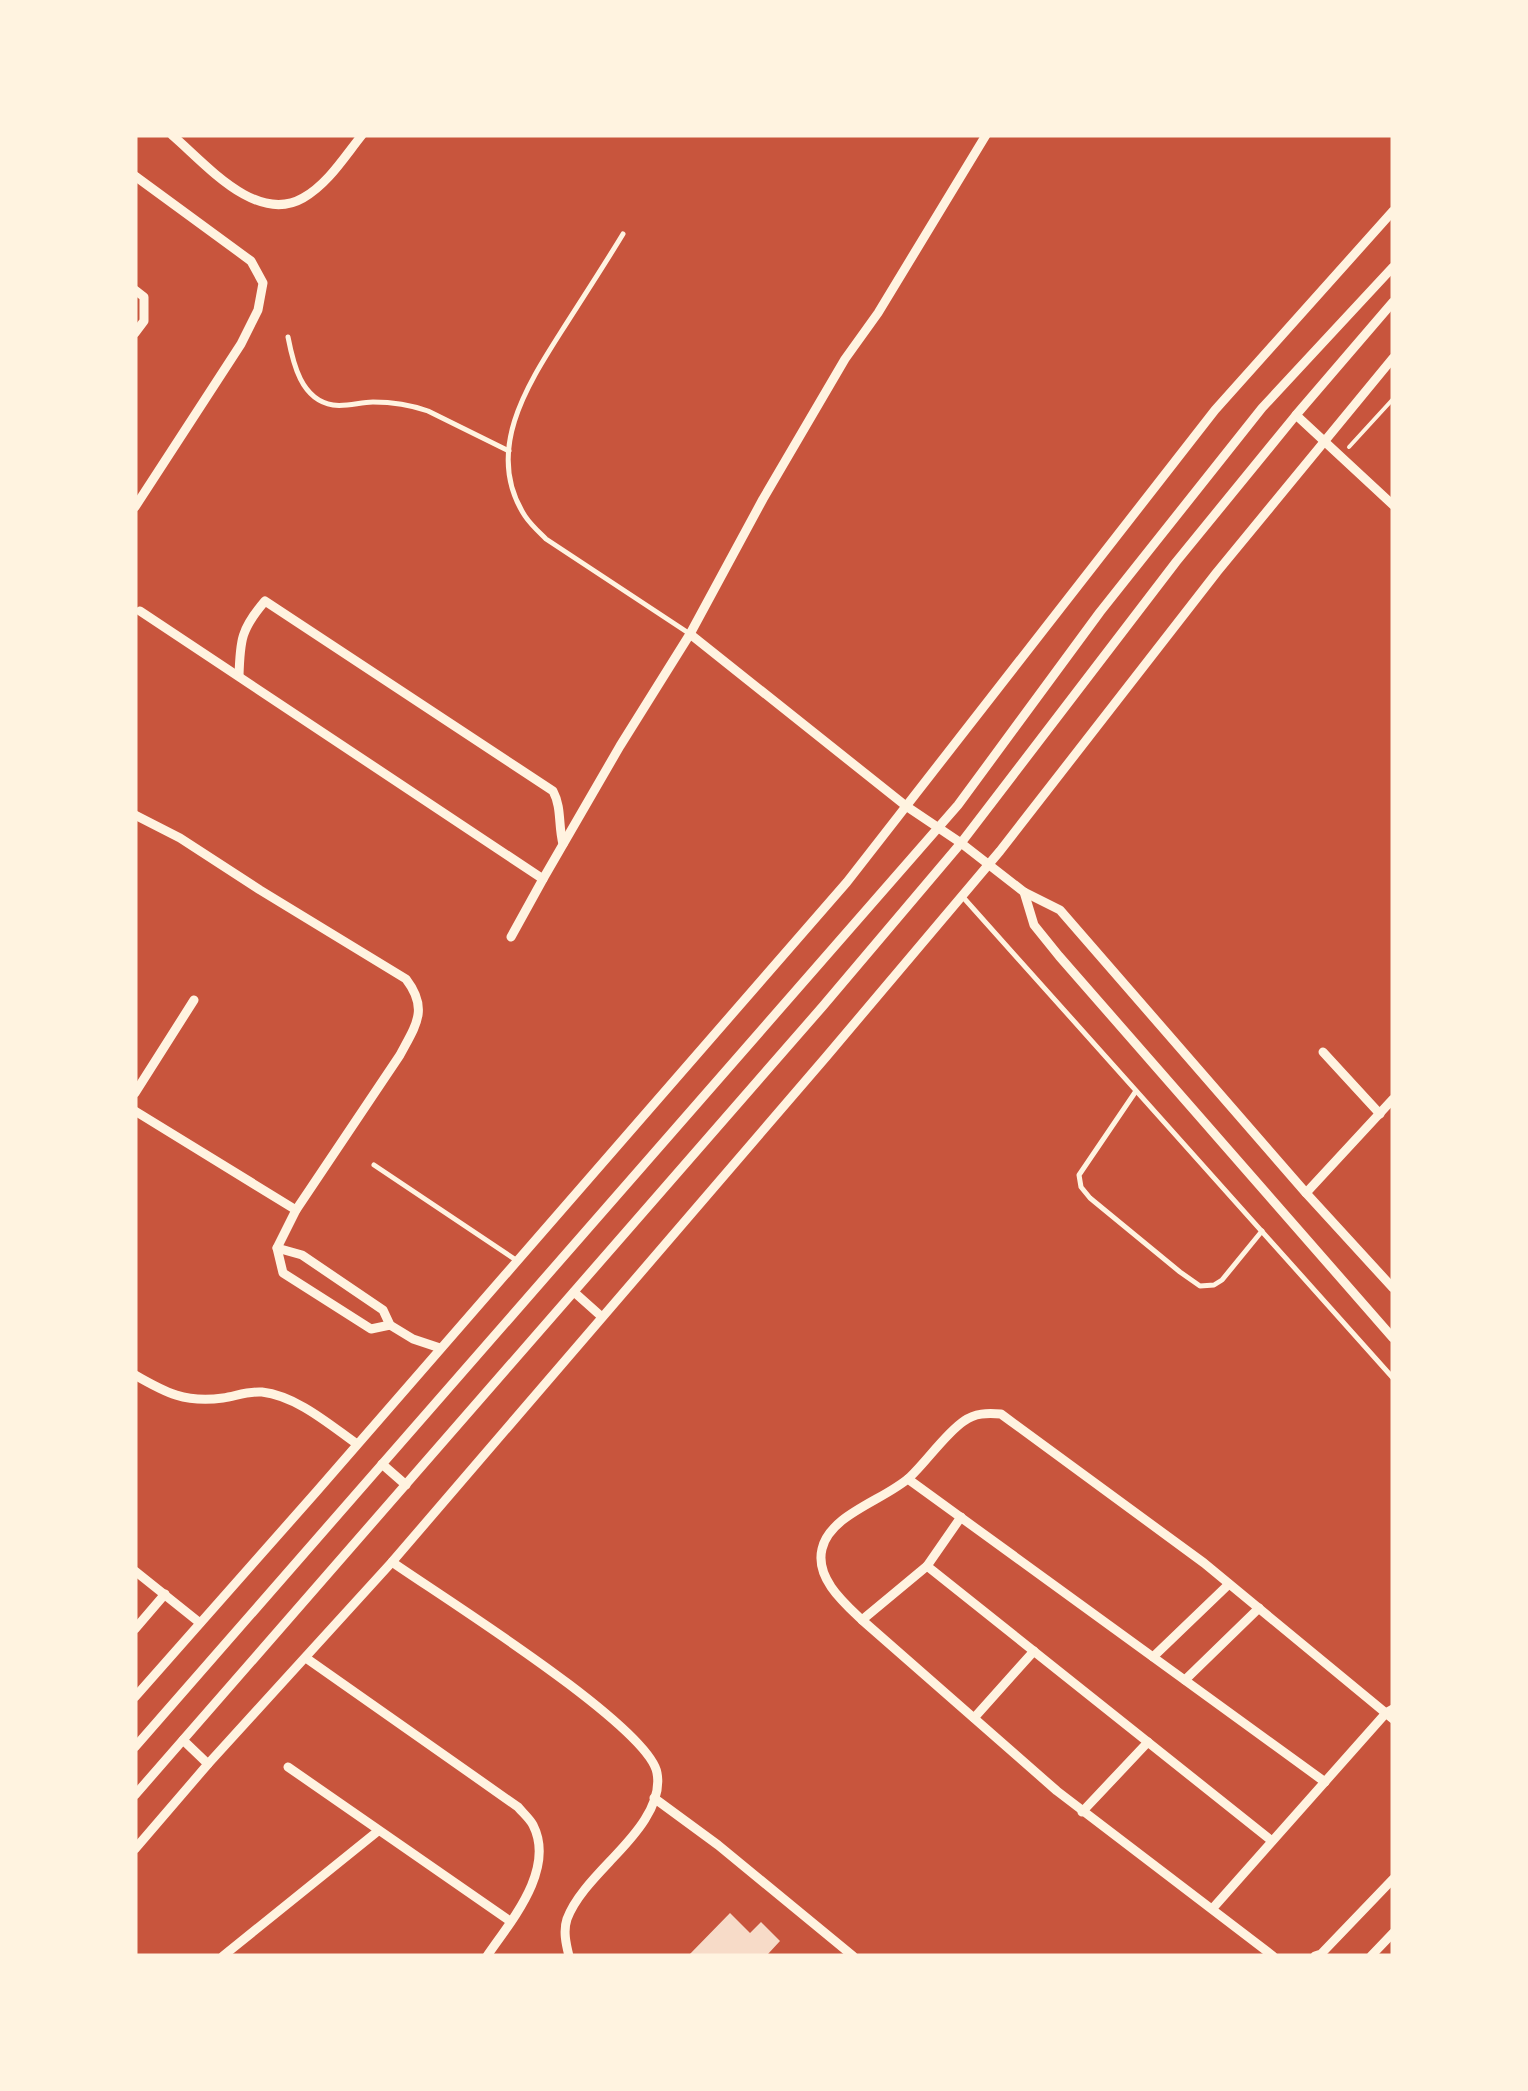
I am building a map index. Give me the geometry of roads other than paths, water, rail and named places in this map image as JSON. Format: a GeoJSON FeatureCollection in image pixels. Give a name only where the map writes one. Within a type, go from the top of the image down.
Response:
{"type":"FeatureCollection","features":[{"type":"Feature","properties":{"kind":"street"},"geometry":{"type":"LineString","coordinates":[[172,135],[225,182],[258,202],[279,206],[304,198],[332,173],[362,135]]}},
{"type":"Feature","properties":{"kind":"street"},"geometry":{"type":"LineString","coordinates":[[183,144],[191,135]]}},
{"type":"Feature","properties":{"kind":"street"},"geometry":{"type":"LineString","coordinates":[[511,937],[620,746],[690,634],[845,358],[878,313],[986,135]]}},
{"type":"Feature","properties":{"kind":"street"},"geometry":{"type":"LineString","coordinates":[[135,176],[252,261],[262,283],[258,310],[241,344],[135,507]]}},
{"type":"Feature","properties":{"kind":"street"},"geometry":{"type":"LineString","coordinates":[[135,1696],[847,882],[1215,410],[1393,211]]}},
{"type":"Feature","properties":{"kind":"street"},"geometry":{"type":"LineString","coordinates":[[136,1744],[958,805],[1100,612],[1262,408],[1393,267]]}},
{"type":"Feature","properties":{"kind":"street"},"geometry":{"type":"LineString","coordinates":[[135,290],[144,297],[144,321],[135,333]]}},
{"type":"Feature","properties":{"kind":"street"},"geometry":{"type":"LineString","coordinates":[[135,1795],[810,1022],[961,843],[1176,562],[1393,302]]}},
{"type":"Feature","properties":{"kind":"street"},"geometry":{"type":"LineString","coordinates":[[135,1848],[392,1562],[962,896],[1217,572],[1393,358]]}},
{"type":"Feature","properties":{"kind":"street"},"geometry":{"type":"LineString","coordinates":[[1296,415],[1393,505]]}},
{"type":"Feature","properties":{"kind":"street"},"geometry":{"type":"LineString","coordinates":[[240,676],[240,642],[250,618],[265,601],[552,791],[560,803],[563,844]]}},
{"type":"Feature","properties":{"kind":"street"},"geometry":{"type":"LineString","coordinates":[[140,611],[543,880]]}},
{"type":"Feature","properties":{"kind":"street"},"geometry":{"type":"LineString","coordinates":[[690,634],[906,806],[1024,892],[1060,910],[1393,1288]]}},
{"type":"Feature","properties":{"kind":"street"},"geometry":{"type":"LineString","coordinates":[[135,814],[406,978],[417,993],[420,1008],[400,1055],[296,1210],[277,1248],[283,1274],[371,1328],[390,1326],[440,1348]]}},
{"type":"Feature","properties":{"kind":"street"},"geometry":{"type":"LineString","coordinates":[[1024,892],[1034,925],[1042,936],[1393,1338]]}},
{"type":"Feature","properties":{"kind":"street"},"geometry":{"type":"LineString","coordinates":[[135,1093],[194,1000]]}},
{"type":"Feature","properties":{"kind":"street"},"geometry":{"type":"LineString","coordinates":[[1323,1052],[1380,1114]]}},
{"type":"Feature","properties":{"kind":"street"},"geometry":{"type":"LineString","coordinates":[[1306,1193],[1393,1099]]}},
{"type":"Feature","properties":{"kind":"street"},"geometry":{"type":"LineString","coordinates":[[135,1112],[296,1210]]}},
{"type":"Feature","properties":{"kind":"street"},"geometry":{"type":"LineString","coordinates":[[277,1248],[302,1255],[383,1310],[390,1326]]}},
{"type":"Feature","properties":{"kind":"street"},"geometry":{"type":"LineString","coordinates":[[574,1292],[602,1316]]}},
{"type":"Feature","properties":{"kind":"street"},"geometry":{"type":"LineString","coordinates":[[135,1375],[168,1394],[200,1400],[265,1392],[310,1412],[357,1444]]}},
{"type":"Feature","properties":{"kind":"street"},"geometry":{"type":"LineString","coordinates":[[1213,1908],[1391,1713],[1165,1533],[1001,1414],[983,1412],[963,1421],[908,1479],[834,1528],[822,1548],[822,1570],[839,1598],[862,1620],[1082,1812],[1273,1956]]}},
{"type":"Feature","properties":{"kind":"street"},"geometry":{"type":"LineString","coordinates":[[382,1464],[406,1485]]}},
{"type":"Feature","properties":{"kind":"street"},"geometry":{"type":"LineString","coordinates":[[908,1479],[1325,1782]]}},
{"type":"Feature","properties":{"kind":"street"},"geometry":{"type":"LineString","coordinates":[[862,1620],[927,1566],[961,1517]]}},
{"type":"Feature","properties":{"kind":"street"},"geometry":{"type":"LineString","coordinates":[[392,1562],[576,1688],[654,1761],[658,1778],[643,1823],[582,1894],[567,1919],[569,1956]]}},
{"type":"Feature","properties":{"kind":"street"},"geometry":{"type":"LineString","coordinates":[[927,1566],[1272,1841]]}},
{"type":"Feature","properties":{"kind":"street"},"geometry":{"type":"LineString","coordinates":[[135,1571],[200,1623]]}},
{"type":"Feature","properties":{"kind":"street"},"geometry":{"type":"LineString","coordinates":[[1153,1657],[1229,1584]]}},
{"type":"Feature","properties":{"kind":"street"},"geometry":{"type":"LineString","coordinates":[[135,1629],[164,1594]]}},
{"type":"Feature","properties":{"kind":"street"},"geometry":{"type":"LineString","coordinates":[[1185,1680],[1259,1608]]}},
{"type":"Feature","properties":{"kind":"street"},"geometry":{"type":"LineString","coordinates":[[974,1718],[1034,1651]]}},
{"type":"Feature","properties":{"kind":"street"},"geometry":{"type":"LineString","coordinates":[[306,1658],[518,1807],[533,1824],[539,1843],[532,1887],[487,1956]]}},
{"type":"Feature","properties":{"kind":"street"},"geometry":{"type":"LineString","coordinates":[[183,1740],[208,1764]]}},
{"type":"Feature","properties":{"kind":"street"},"geometry":{"type":"LineString","coordinates":[[1082,1812],[1148,1742]]}},
{"type":"Feature","properties":{"kind":"street"},"geometry":{"type":"LineString","coordinates":[[288,1768],[510,1922]]}},
{"type":"Feature","properties":{"kind":"street"},"geometry":{"type":"LineString","coordinates":[[654,1798],[854,1956]]}},
{"type":"Feature","properties":{"kind":"street"},"geometry":{"type":"LineString","coordinates":[[223,1956],[378,1830]]}},
{"type":"Feature","properties":{"kind":"street"},"geometry":{"type":"LineString","coordinates":[[1314,1956],[1322,1954],[1393,1879]]}},
{"type":"Feature","properties":{"kind":"street"},"geometry":{"type":"LineString","coordinates":[[1371,1956],[1393,1932]]}},
{"type":"Feature","properties":{"kind":"lane"},"geometry":{"type":"LineString","coordinates":[[624,234],[533,376],[517,409],[510,430],[509,476],[526,519],[546,539],[690,634]]}},
{"type":"Feature","properties":{"kind":"lane"},"geometry":{"type":"LineString","coordinates":[[288,337],[298,374],[306,389],[318,399],[331,405],[371,401],[414,406],[509,451]]}},
{"type":"Feature","properties":{"kind":"lane"},"geometry":{"type":"LineString","coordinates":[[962,896],[1393,1378]]}},
{"type":"Feature","properties":{"kind":"lane"},"geometry":{"type":"LineString","coordinates":[[1136,1091],[1079,1176],[1081,1188],[1200,1286],[1214,1286],[1222,1280],[1262,1231]]}},
{"type":"Feature","properties":{"kind":"lane"},"geometry":{"type":"LineString","coordinates":[[374,1165],[516,1260]]}}]}
